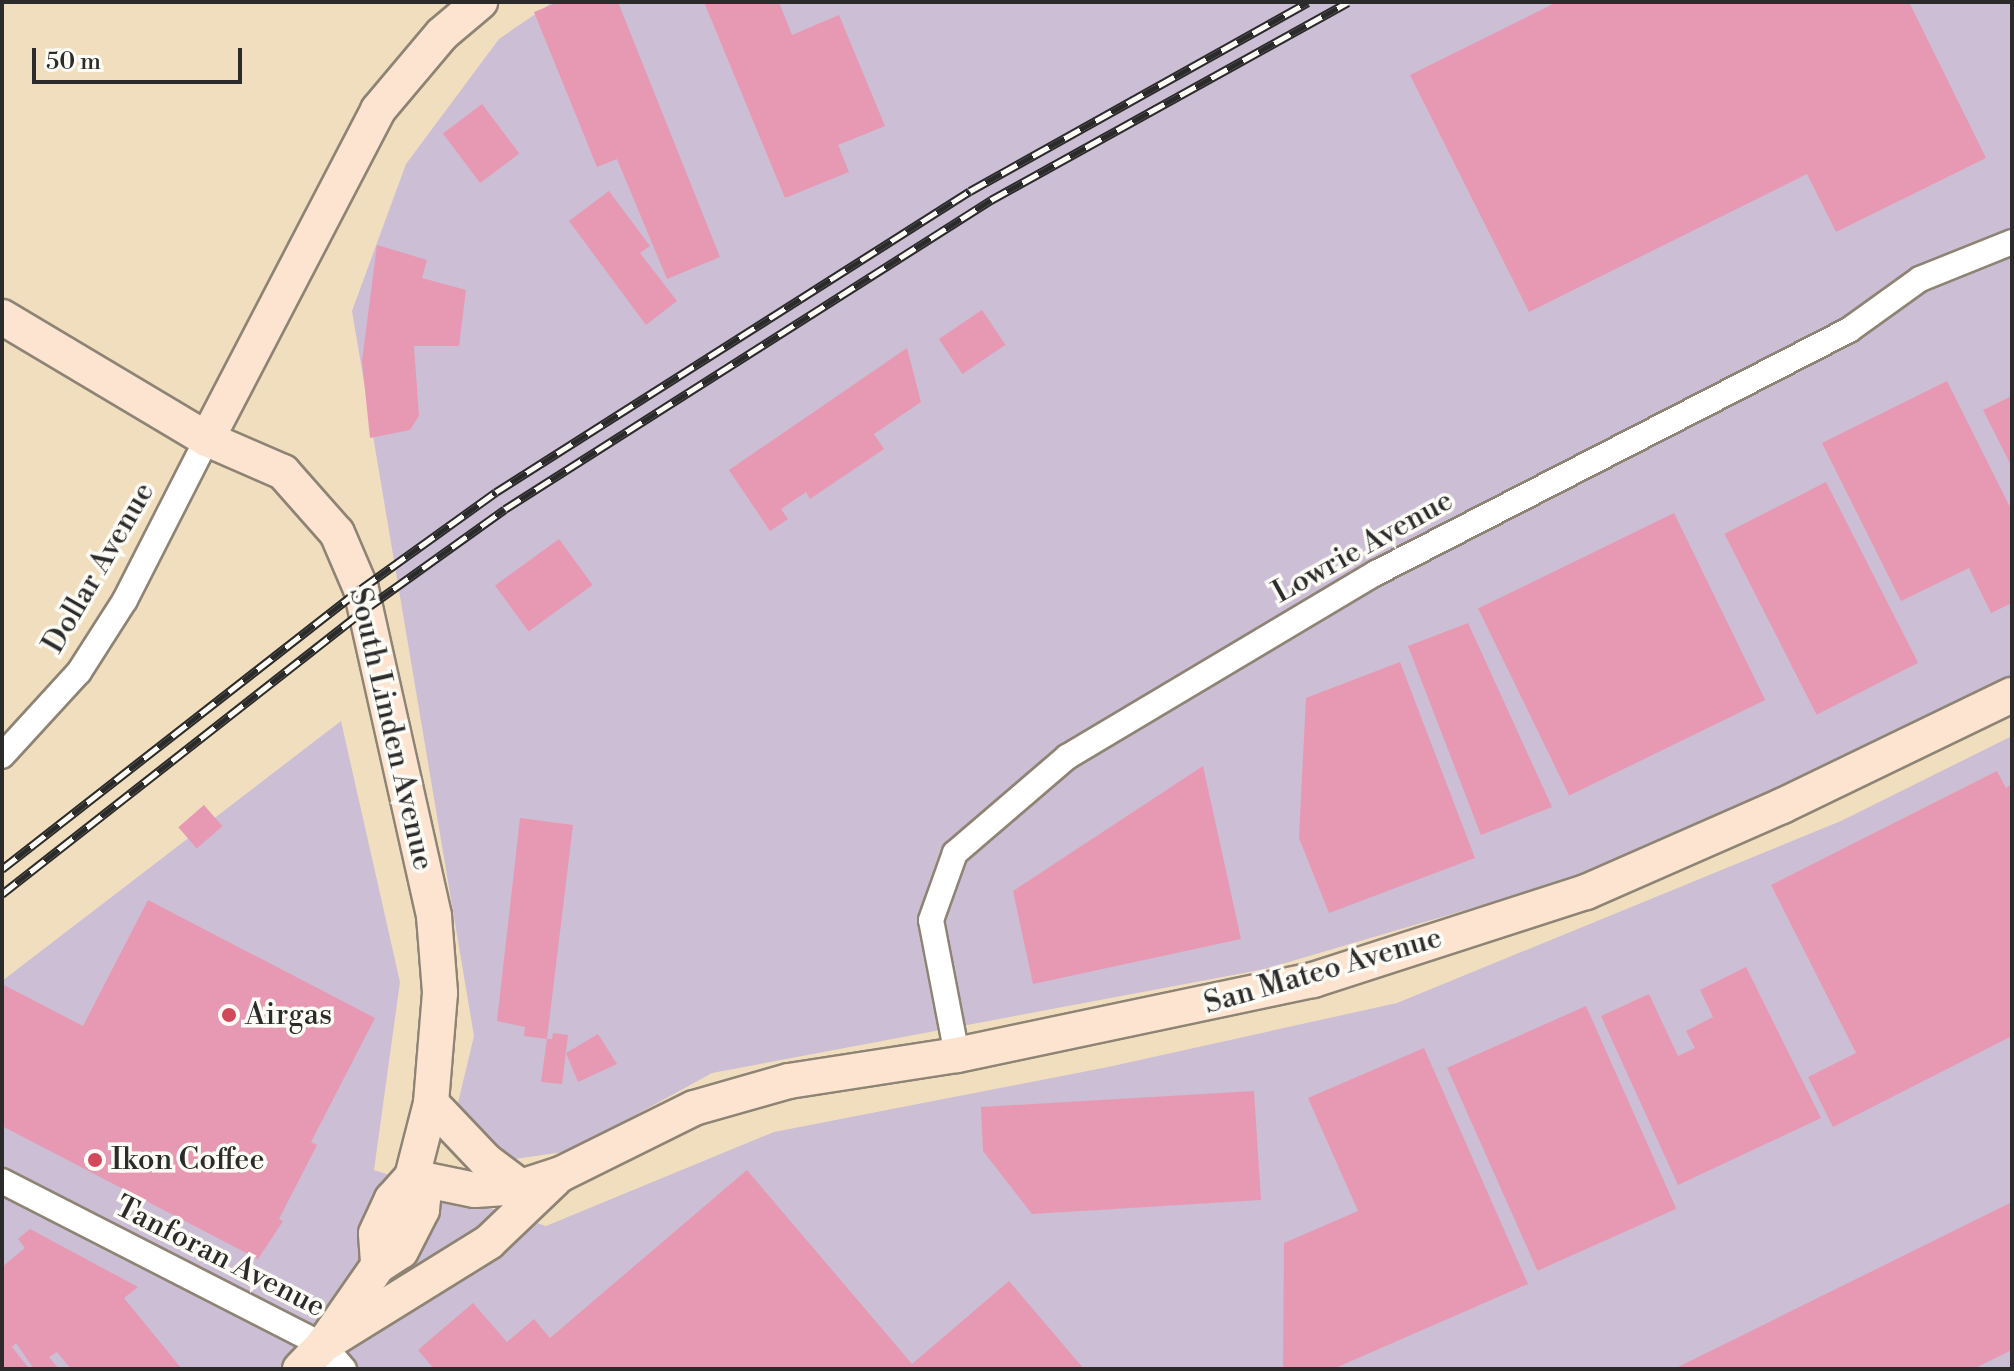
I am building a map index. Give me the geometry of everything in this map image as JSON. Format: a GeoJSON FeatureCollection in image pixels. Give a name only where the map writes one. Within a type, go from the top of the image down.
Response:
{"type":"FeatureCollection","features":[{"type":"Feature","properties":{"kind":"main road"},"geometry":{"type":"LineString","coordinates":[[207,439],[378,110],[442,34],[480,2]]}},
{"type":"Feature","properties":{"kind":"main road","name":"South Linden Avenue"},"geometry":{"type":"LineString","coordinates":[[2,317],[207,439],[283,472],[337,533],[361,589],[434,916],[440,993],[431,1103],[412,1177]]}},
{"type":"Feature","properties":{"kind":"main road","name":"San Mateo Avenue"},"geometry":{"type":"LineString","coordinates":[[412,1177],[475,1190],[521,1187],[561,1174],[694,1108],[789,1081],[957,1055],[1272,992],[1586,892],[1782,806],[2012,695]]}},
{"type":"Feature","properties":{"kind":"main road"},"geometry":{"type":"LineString","coordinates":[[431,1103],[485,1160],[521,1187]]}},
{"type":"Feature","properties":{"kind":"main road","name":"San Mateo Avenue"},"geometry":{"type":"LineString","coordinates":[[322,1361],[489,1242],[561,1174]]}},
{"type":"Feature","properties":{"kind":"main road"},"geometry":{"type":"LineString","coordinates":[[322,1361],[378,1266],[376,1234],[392,1199],[412,1177]]}},
{"type":"Feature","properties":{"kind":"street","name":"Lowrie Avenue"},"geometry":{"type":"LineString","coordinates":[[957,1055],[931,920],[955,853],[1067,757],[1376,573],[1849,330],[1920,279],[2012,242]]}},
{"type":"Feature","properties":{"kind":"street","name":"Dollar Avenue"},"geometry":{"type":"LineString","coordinates":[[2,756],[79,672],[125,600],[207,439]]}},
{"type":"Feature","properties":{"kind":"street","name":"Tanforan Avenue"},"geometry":{"type":"LineString","coordinates":[[7,1190],[322,1361]]}},
{"type":"Feature","properties":{"kind":"shaded area"},"geometry":{"type":"Polygon","coordinates":[[[553,2],[2012,2],[2012,679],[1588,874],[1265,969],[712,1073],[570,1151],[488,1163],[451,1132],[474,1036],[352,311],[406,164],[499,39],[553,2]]]}},
{"type":"Feature","properties":{"kind":"shaded area"},"geometry":{"type":"Polygon","coordinates":[[[341,721],[400,982],[374,1170],[546,1226],[774,1132],[1108,1067],[1397,1003],[1841,821],[2012,736],[2012,1369],[2,1369],[2,981],[341,721]]]}},
{"type":"Feature","properties":{"kind":"building"},"geometry":{"type":"Polygon","coordinates":[[[559,2],[618,2],[720,257],[667,279],[617,159],[597,167],[534,12],[559,2]]]}},
{"type":"Feature","properties":{"kind":"building"},"geometry":{"type":"Polygon","coordinates":[[[704,2],[779,2],[792,35],[839,15],[885,126],[838,145],[849,172],[785,198],[704,2]]]}},
{"type":"Feature","properties":{"kind":"building"},"geometry":{"type":"Polygon","coordinates":[[[1557,2],[1909,2],[1986,158],[1836,232],[1807,174],[1529,312],[1410,75],[1557,2]]]}},
{"type":"Feature","properties":{"kind":"building"},"geometry":{"type":"Polygon","coordinates":[[[482,104],[519,154],[480,183],[443,133],[482,104]]]}},
{"type":"Feature","properties":{"kind":"building"},"geometry":{"type":"Polygon","coordinates":[[[609,191],[650,246],[640,253],[677,301],[646,325],[569,221],[609,191]]]}},
{"type":"Feature","properties":{"kind":"building"},"geometry":{"type":"Polygon","coordinates":[[[377,245],[427,260],[422,278],[466,290],[459,346],[414,346],[419,416],[410,430],[370,438],[362,361],[377,245]]]}},
{"type":"Feature","properties":{"kind":"building"},"geometry":{"type":"Polygon","coordinates":[[[982,310],[1005,345],[962,374],[939,339],[982,310]]]}},
{"type":"Feature","properties":{"kind":"building"},"geometry":{"type":"Polygon","coordinates":[[[907,348],[921,402],[874,434],[884,449],[810,499],[806,492],[781,509],[788,519],[770,531],[729,470],[907,348]]]}},
{"type":"Feature","properties":{"kind":"building"},"geometry":{"type":"Polygon","coordinates":[[[1947,381],[2012,511],[2012,603],[1991,613],[1969,568],[1901,601],[1822,443],[1947,381]]]}},
{"type":"Feature","properties":{"kind":"building"},"geometry":{"type":"Polygon","coordinates":[[[2012,396],[2012,467],[1983,410],[2012,396]]]}},
{"type":"Feature","properties":{"kind":"building"},"geometry":{"type":"Polygon","coordinates":[[[1826,482],[1918,663],[1817,715],[1724,534],[1826,482]]]}},
{"type":"Feature","properties":{"kind":"building"},"geometry":{"type":"Polygon","coordinates":[[[1674,513],[1765,700],[1569,796],[1478,609],[1674,513]]]}},
{"type":"Feature","properties":{"kind":"building"},"geometry":{"type":"Polygon","coordinates":[[[559,539],[593,585],[529,632],[495,585],[559,539]]]}},
{"type":"Feature","properties":{"kind":"building"},"geometry":{"type":"Polygon","coordinates":[[[1468,623],[1552,807],[1481,835],[1408,646],[1468,623]]]}},
{"type":"Feature","properties":{"kind":"building"},"geometry":{"type":"Polygon","coordinates":[[[1400,662],[1475,858],[1329,913],[1299,838],[1306,698],[1400,662]]]}},
{"type":"Feature","properties":{"kind":"building"},"geometry":{"type":"Polygon","coordinates":[[[1203,766],[1241,939],[1033,984],[1013,891],[1203,766]]]}},
{"type":"Feature","properties":{"kind":"building"},"geometry":{"type":"Polygon","coordinates":[[[1997,771],[2006,788],[2012,784],[2012,1036],[1833,1127],[1808,1077],[1856,1053],[1771,885],[1997,771]]]}},
{"type":"Feature","properties":{"kind":"building"},"geometry":{"type":"Polygon","coordinates":[[[204,805],[222,826],[197,848],[178,827],[204,805]]]}},
{"type":"Feature","properties":{"kind":"building"},"geometry":{"type":"Polygon","coordinates":[[[520,818],[573,825],[547,1039],[524,1036],[525,1027],[497,1021],[520,818]]]}},
{"type":"Feature","properties":{"kind":"building"},"geometry":{"type":"Polygon","coordinates":[[[148,900],[375,1018],[311,1142],[317,1145],[279,1219],[283,1221],[258,1259],[2,1126],[2,984],[83,1026],[148,900]]]}},
{"type":"Feature","properties":{"kind":"building"},"geometry":{"type":"Polygon","coordinates":[[[1746,967],[1821,1118],[1678,1185],[1601,1016],[1649,994],[1678,1056],[1695,1048],[1686,1031],[1713,1017],[1700,990],[1746,967]]]}},
{"type":"Feature","properties":{"kind":"building"},"geometry":{"type":"Polygon","coordinates":[[[1586,1006],[1676,1209],[1537,1271],[1447,1068],[1586,1006]]]}},
{"type":"Feature","properties":{"kind":"building"},"geometry":{"type":"Polygon","coordinates":[[[553,1033],[568,1035],[562,1084],[541,1082],[547,1039],[552,1039],[553,1033]]]}},
{"type":"Feature","properties":{"kind":"building"},"geometry":{"type":"Polygon","coordinates":[[[598,1034],[617,1064],[578,1082],[566,1053],[598,1034]]]}},
{"type":"Feature","properties":{"kind":"building"},"geometry":{"type":"Polygon","coordinates":[[[1424,1048],[1528,1284],[1333,1369],[1283,1369],[1284,1243],[1358,1211],[1308,1098],[1424,1048]]]}},
{"type":"Feature","properties":{"kind":"building"},"geometry":{"type":"Polygon","coordinates":[[[1254,1091],[1261,1200],[1032,1214],[983,1151],[981,1107],[1254,1091]]]}},
{"type":"Feature","properties":{"kind":"building"},"geometry":{"type":"Polygon","coordinates":[[[747,1170],[912,1364],[1009,1281],[1084,1369],[434,1369],[418,1350],[473,1303],[507,1342],[534,1319],[550,1338],[747,1170]]]}},
{"type":"Feature","properties":{"kind":"building"},"geometry":{"type":"Polygon","coordinates":[[[2012,1202],[2012,1350],[1973,1369],[1674,1369],[2012,1202]]]}},
{"type":"Feature","properties":{"kind":"building"},"geometry":{"type":"Polygon","coordinates":[[[30,1229],[138,1287],[124,1298],[182,1369],[71,1369],[57,1352],[49,1357],[59,1369],[34,1369],[16,1343],[12,1347],[28,1367],[2,1369],[2,1267],[25,1248],[18,1239],[30,1229]]]}},
{"type":"Feature","properties":{"kind":"railway"},"geometry":{"type":"LineString","coordinates":[[2,869],[361,589],[496,492],[970,191],[1308,2]]}},
{"type":"Feature","properties":{"kind":"railway"},"geometry":{"type":"LineString","coordinates":[[2,894],[364,610],[505,509],[991,200],[1348,2]]}},
{"type":"Feature","properties":{"kind":"place","name":"Airgas"},"geometry":{"type":"Point","coordinates":[229,1015]}},
{"type":"Feature","properties":{"kind":"place","name":"Ikon Coffee"},"geometry":{"type":"Point","coordinates":[95,1160]}}]}
